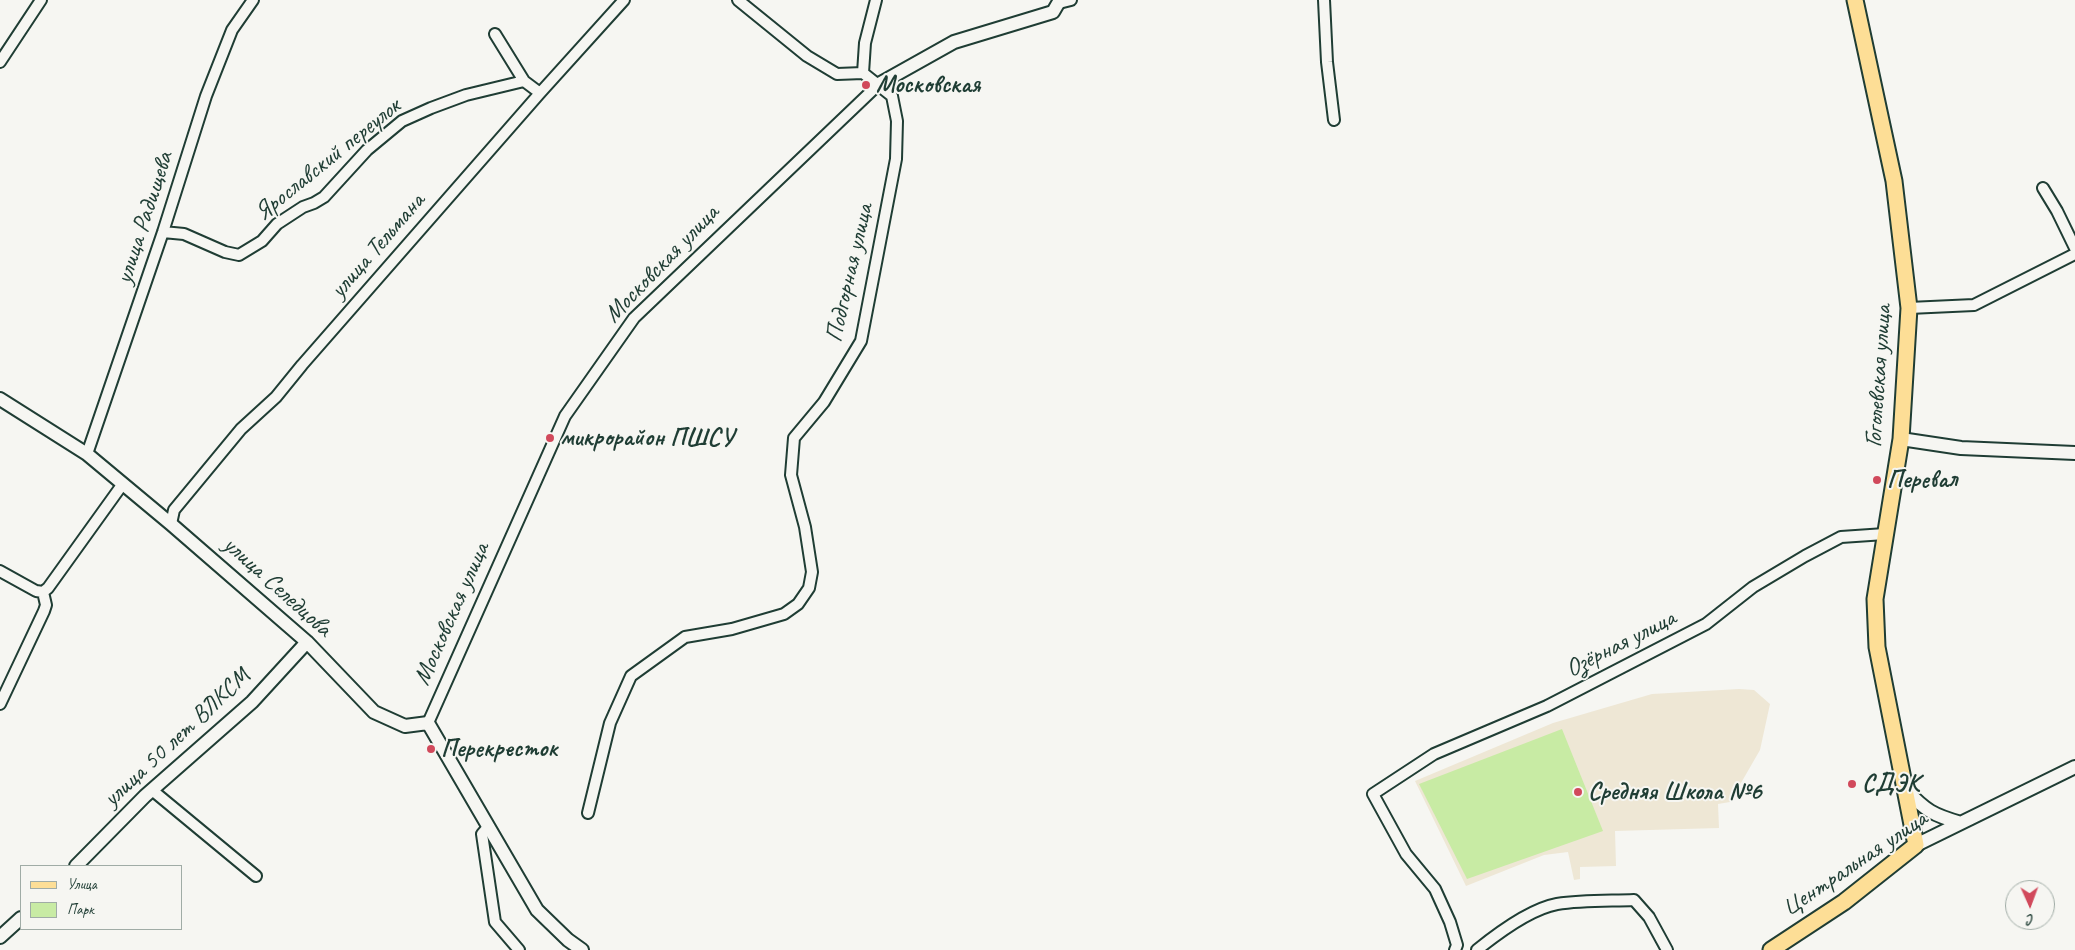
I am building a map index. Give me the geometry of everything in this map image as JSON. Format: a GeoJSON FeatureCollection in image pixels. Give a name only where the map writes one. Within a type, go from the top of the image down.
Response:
{"type":"FeatureCollection","features":[{"type":"Feature","properties":{"kind":"main road","name":"Гоголевская улица"},"geometry":{"type":"LineString","coordinates":[[1855,0],[1894,181],[1909,308],[1901,439],[1876,599],[1877,646],[1916,845]]}},
{"type":"Feature","properties":{"kind":"main road","name":"Центральная улица"},"geometry":{"type":"LineString","coordinates":[[1771,950],[1844,902],[1916,845]]}},
{"type":"Feature","properties":{"kind":"street"},"geometry":{"type":"LineString","coordinates":[[0,62],[41,0]]}},
{"type":"Feature","properties":{"kind":"street","name":"улица Радищева"},"geometry":{"type":"LineString","coordinates":[[87,454],[163,232],[206,96],[228,38],[238,19],[253,0]]}},
{"type":"Feature","properties":{"kind":"street","name":"улица Тельмана"},"geometry":{"type":"LineString","coordinates":[[171,524],[174,510],[241,429],[276,397],[540,93],[624,0]]}},
{"type":"Feature","properties":{"kind":"street"},"geometry":{"type":"LineString","coordinates":[[738,0],[807,56],[837,74],[863,73],[866,43],[876,0]]}},
{"type":"Feature","properties":{"kind":"street"},"geometry":{"type":"LineString","coordinates":[[1324,0],[1327,62],[1334,120]]}},
{"type":"Feature","properties":{"kind":"street","name":"Московская улица"},"geometry":{"type":"LineString","coordinates":[[428,723],[565,416],[634,318],[879,84],[954,42],[1053,12],[1063,1]]}},
{"type":"Feature","properties":{"kind":"street"},"geometry":{"type":"LineString","coordinates":[[495,34],[524,81],[540,93]]}},
{"type":"Feature","properties":{"kind":"street","name":"Подгорная улица"},"geometry":{"type":"LineString","coordinates":[[588,813],[610,723],[631,676],[685,637],[732,629],[784,614],[798,604],[809,588],[812,572],[805,527],[791,475],[791,456],[794,438],[824,402],[861,341],[896,159],[897,121],[892,96],[863,73]]}},
{"type":"Feature","properties":{"kind":"street","name":"Ярославский переулок"},"geometry":{"type":"LineString","coordinates":[[163,232],[184,234],[239,256],[262,241],[277,224],[303,207],[324,197],[367,150],[402,121],[466,95],[524,81]]}},
{"type":"Feature","properties":{"kind":"street"},"geometry":{"type":"LineString","coordinates":[[2043,188],[2057,211],[2075,248]]}},
{"type":"Feature","properties":{"kind":"street"},"geometry":{"type":"LineString","coordinates":[[1909,308],[1974,305],[2075,254]]}},
{"type":"Feature","properties":{"kind":"street","name":"улица Селедцова"},"geometry":{"type":"LineString","coordinates":[[0,399],[87,454],[171,524],[307,642],[374,712],[405,726],[428,723]]}},
{"type":"Feature","properties":{"kind":"street"},"geometry":{"type":"LineString","coordinates":[[1901,439],[1966,449],[2075,453]]}},
{"type":"Feature","properties":{"kind":"street"},"geometry":{"type":"LineString","coordinates":[[43,592],[48,588],[122,485]]}},
{"type":"Feature","properties":{"kind":"street","name":"Озёрная улица"},"geometry":{"type":"LineString","coordinates":[[1455,950],[1457,945],[1450,922],[1435,889],[1406,854],[1373,794],[1434,754],[1547,706],[1706,624],[1753,587],[1805,556],[1842,537],[1885,534]]}},
{"type":"Feature","properties":{"kind":"street"},"geometry":{"type":"LineString","coordinates":[[0,572],[43,592]]}},
{"type":"Feature","properties":{"kind":"street"},"geometry":{"type":"LineString","coordinates":[[0,704],[44,611],[46,605],[43,592]]}},
{"type":"Feature","properties":{"kind":"street","name":"улица 50 лет ВЛКСМ"},"geometry":{"type":"LineString","coordinates":[[77,865],[152,790],[252,702],[307,642]]}},
{"type":"Feature","properties":{"kind":"street"},"geometry":{"type":"LineString","coordinates":[[428,723],[537,910],[568,940],[582,950]]}},
{"type":"Feature","properties":{"kind":"street","name":"Центральная улица"},"geometry":{"type":"LineString","coordinates":[[1916,845],[2075,767]]}},
{"type":"Feature","properties":{"kind":"street"},"geometry":{"type":"LineString","coordinates":[[1905,789],[1922,807],[1935,815],[1961,823]]}},
{"type":"Feature","properties":{"kind":"street"},"geometry":{"type":"LineString","coordinates":[[152,790],[256,876]]}},
{"type":"Feature","properties":{"kind":"street"},"geometry":{"type":"LineString","coordinates":[[488,827],[482,834],[495,922],[520,950]]}},
{"type":"Feature","properties":{"kind":"street"},"geometry":{"type":"LineString","coordinates":[[1477,950],[1495,936],[1540,909],[1557,904],[1634,900],[1649,917],[1667,950]]}},
{"type":"Feature","properties":{"kind":"street"},"geometry":{"type":"LineString","coordinates":[[0,937],[20,919]]}},
{"type":"Feature","properties":{"kind":"shaded area","name":"Средняя Школа №6"},"geometry":{"type":"Polygon","coordinates":[[[1739,689],[1754,690],[1770,704],[1760,750],[1730,802],[1718,804],[1719,828],[1615,831],[1616,866],[1580,867],[1580,879],[1574,880],[1568,852],[1544,855],[1466,886],[1415,781],[1553,723],[1652,694],[1739,689]]]}},
{"type":"Feature","properties":{"kind":"green space"},"geometry":{"type":"Polygon","coordinates":[[[1562,729],[1603,831],[1467,879],[1419,784],[1562,729]]]}},
{"type":"Feature","properties":{"kind":"place","name":"Московская"},"geometry":{"type":"Point","coordinates":[866,85]}},
{"type":"Feature","properties":{"kind":"place","name":"микрорайон ПШСУ"},"geometry":{"type":"Point","coordinates":[550,438]}},
{"type":"Feature","properties":{"kind":"place","name":"Перевал"},"geometry":{"type":"Point","coordinates":[1877,480]}},
{"type":"Feature","properties":{"kind":"place","name":"Перекресток"},"geometry":{"type":"Point","coordinates":[431,749]}},
{"type":"Feature","properties":{"kind":"place","name":"СДЭК"},"geometry":{"type":"Point","coordinates":[1852,784]}},
{"type":"Feature","properties":{"kind":"place","name":"Средняя Школа №6"},"geometry":{"type":"Point","coordinates":[1578,792]}}]}
